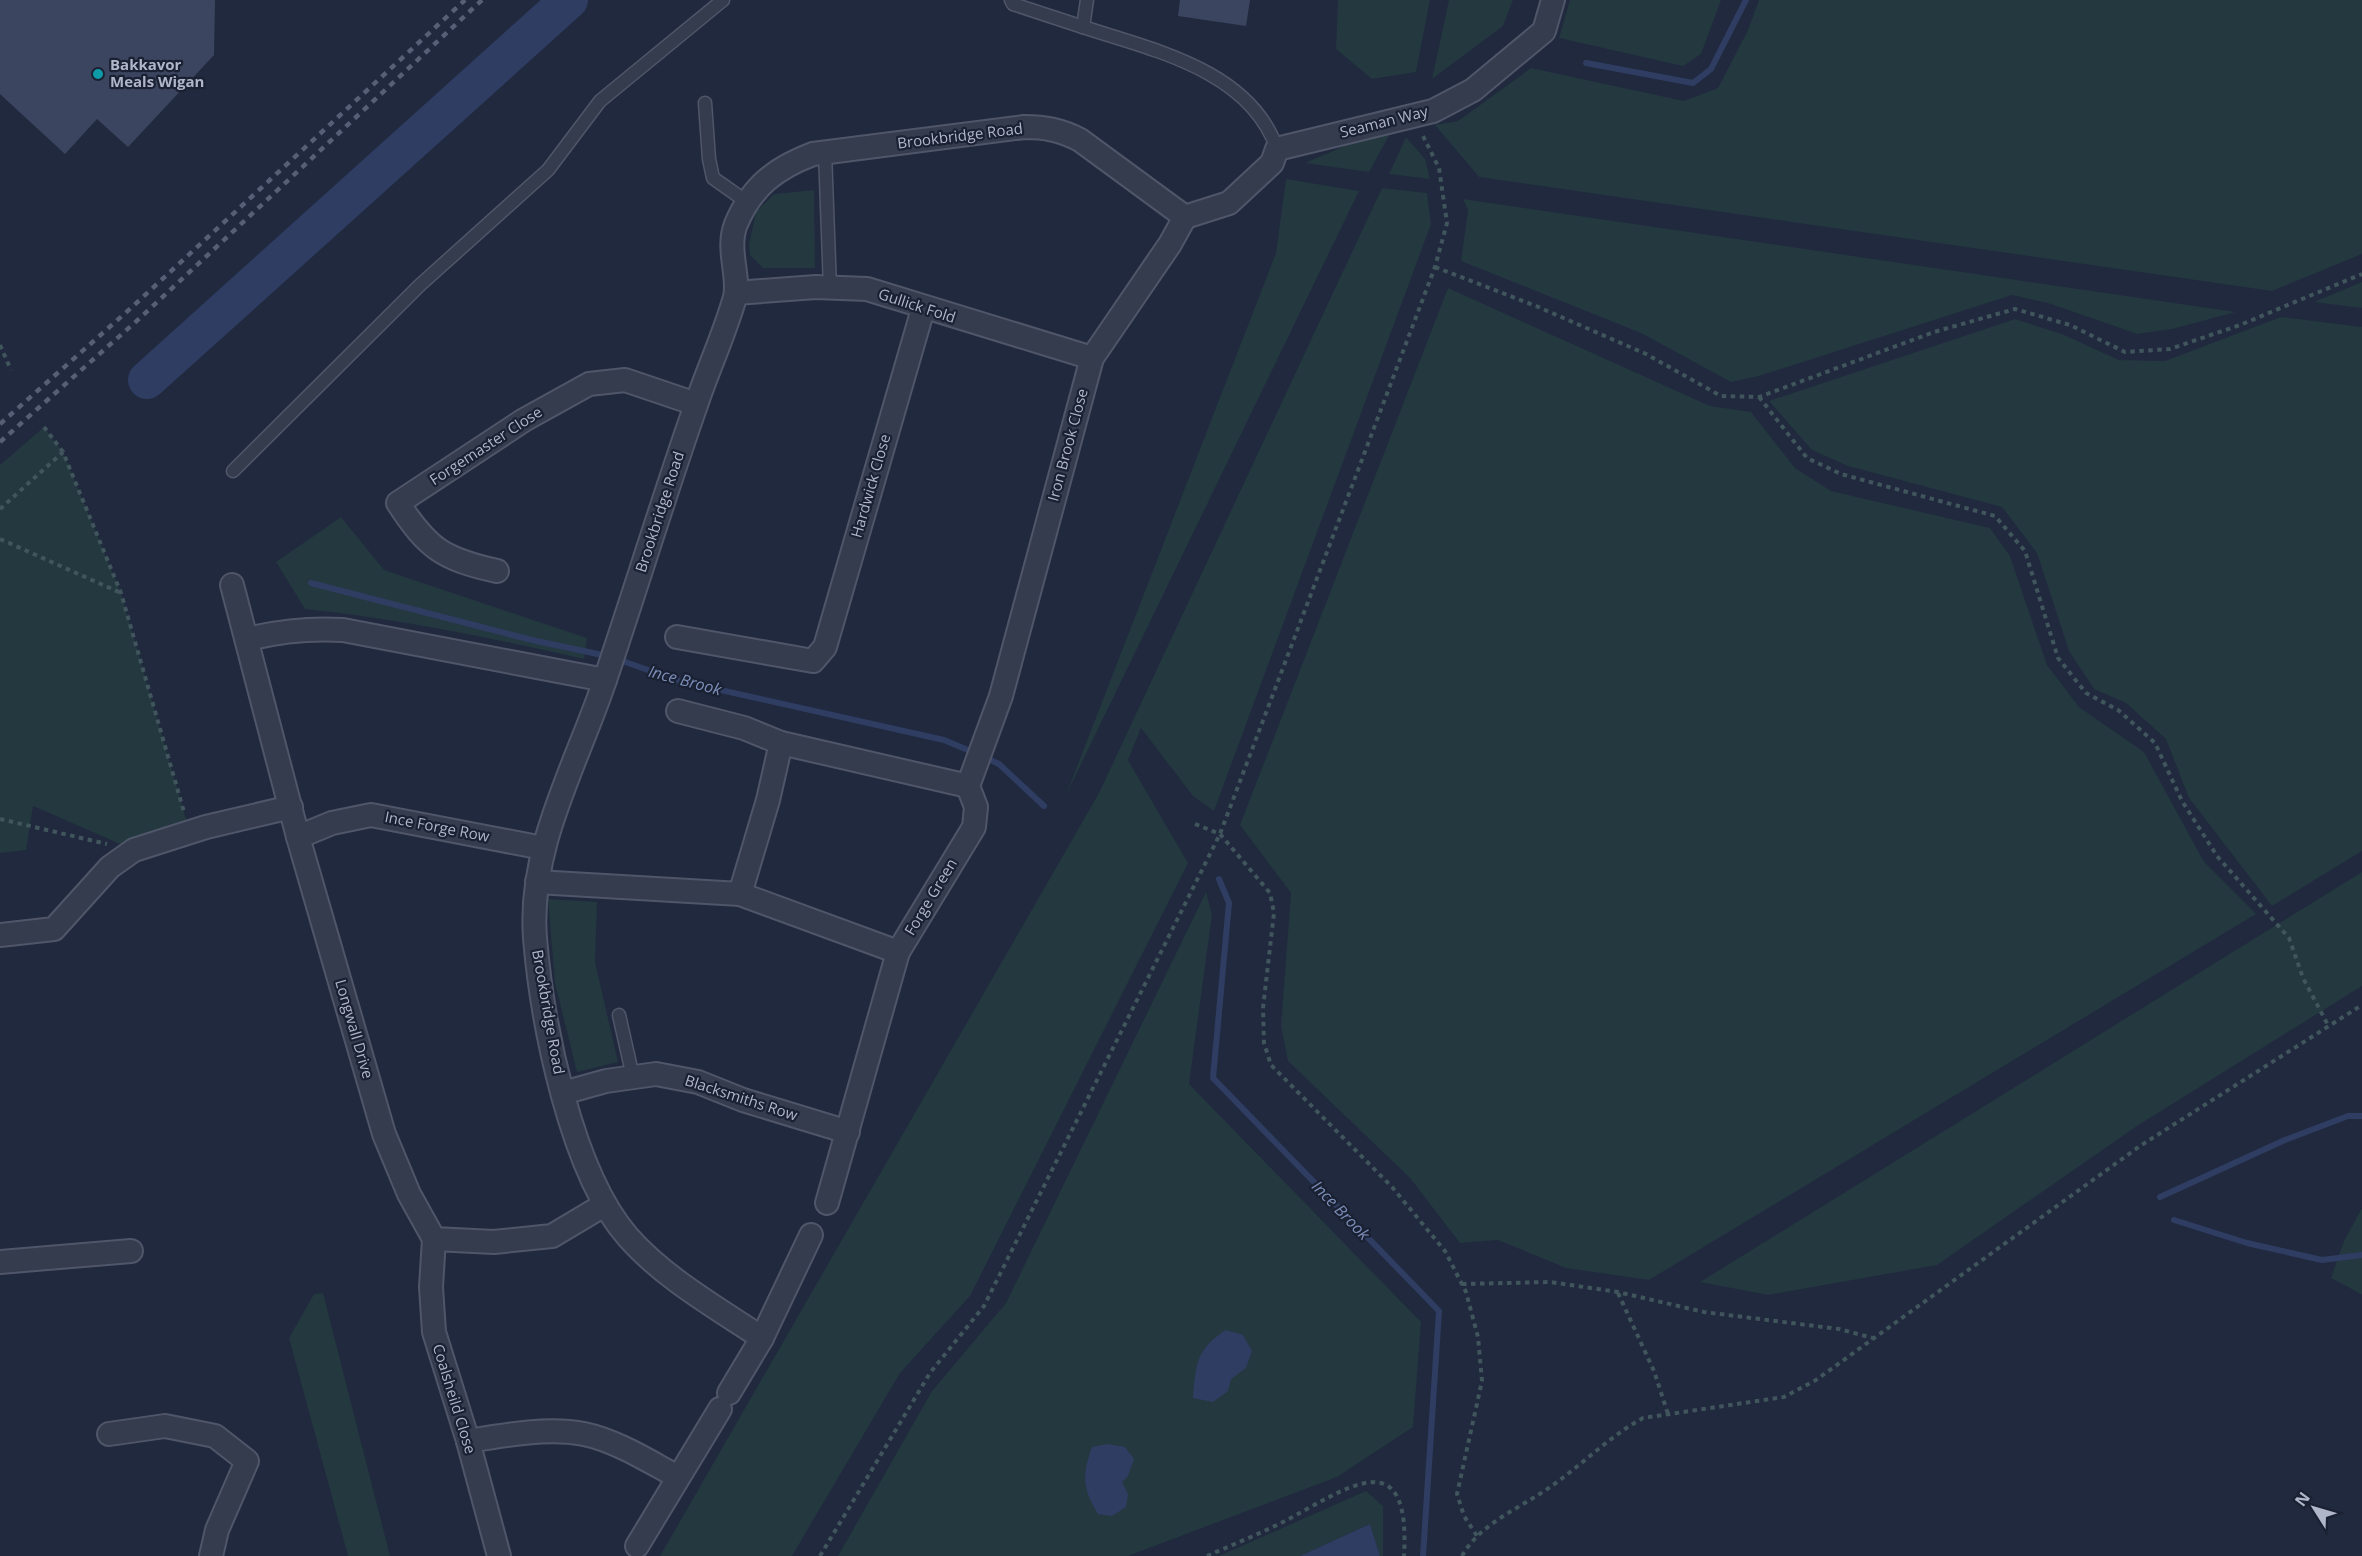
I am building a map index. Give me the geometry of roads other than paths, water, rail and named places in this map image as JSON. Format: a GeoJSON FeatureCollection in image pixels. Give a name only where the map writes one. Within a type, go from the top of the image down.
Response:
{"type":"FeatureCollection","features":[{"type":"Feature","properties":{"kind":"street","name":"Seaman Way"},"geometry":{"type":"LineString","coordinates":[[1277,149],[1413,114],[1433,111],[1473,90],[1544,31],[1554,0]]}},
{"type":"Feature","properties":{"kind":"street","name":"Brookbridge Road"},"geometry":{"type":"LineString","coordinates":[[762,1338],[659,1267],[628,1238],[604,1205],[582,1156],[563,1093],[540,984],[535,934],[537,882],[543,848],[607,674],[696,404],[736,293],[731,260],[734,228],[747,202],[765,181],[784,165],[825,152],[1024,127],[1043,127],[1062,131],[1080,140],[1185,217]]}},
{"type":"Feature","properties":{"kind":"street"},"geometry":{"type":"LineString","coordinates":[[1185,217],[1230,203],[1272,163],[1277,149]]}},
{"type":"Feature","properties":{"kind":"street","name":"Iron Brook Close"},"geometry":{"type":"LineString","coordinates":[[970,782],[1001,696],[1092,358],[1170,244],[1185,217]]}},
{"type":"Feature","properties":{"kind":"street","name":"Gullick Fold"},"geometry":{"type":"LineString","coordinates":[[736,293],[830,288],[867,289],[923,309],[1092,358]]}},
{"type":"Feature","properties":{"kind":"street","name":"Hardwick Close"},"geometry":{"type":"LineString","coordinates":[[677,637],[813,661],[825,647],[923,309]]}},
{"type":"Feature","properties":{"kind":"street","name":"Forgemaster Close"},"geometry":{"type":"LineString","coordinates":[[496,572],[458,562],[433,548],[398,503],[524,420],[589,384],[625,380],[696,404]]}},
{"type":"Feature","properties":{"kind":"street","name":"Longwall Drive"},"geometry":{"type":"LineString","coordinates":[[232,585],[298,837],[384,1134],[409,1194],[435,1239]]}},
{"type":"Feature","properties":{"kind":"street"},"geometry":{"type":"LineString","coordinates":[[248,639],[279,631],[316,628],[343,630],[607,674]]}},
{"type":"Feature","properties":{"kind":"street"},"geometry":{"type":"LineString","coordinates":[[678,711],[744,728],[781,743],[970,782]]}},
{"type":"Feature","properties":{"kind":"street"},"geometry":{"type":"LineString","coordinates":[[740,894],[768,800],[781,743]]}},
{"type":"Feature","properties":{"kind":"street","name":"Forge Green"},"geometry":{"type":"LineString","coordinates":[[537,882],[740,894],[898,952],[974,827],[976,807],[970,782]]}},
{"type":"Feature","properties":{"kind":"street"},"geometry":{"type":"LineString","coordinates":[[0,934],[54,929],[110,867],[134,850],[198,830],[291,807]]}},
{"type":"Feature","properties":{"kind":"street","name":"Ince Forge Row"},"geometry":{"type":"LineString","coordinates":[[298,837],[332,823],[370,815],[543,848]]}},
{"type":"Feature","properties":{"kind":"street"},"geometry":{"type":"LineString","coordinates":[[826,1203],[898,952]]}},
{"type":"Feature","properties":{"kind":"street","name":"Blacksmiths Row"},"geometry":{"type":"LineString","coordinates":[[563,1093],[656,1074],[698,1082],[743,1100],[848,1132]]}},
{"type":"Feature","properties":{"kind":"street"},"geometry":{"type":"LineString","coordinates":[[435,1239],[494,1242],[552,1236],[604,1205]]}},
{"type":"Feature","properties":{"kind":"street"},"geometry":{"type":"LineString","coordinates":[[637,1546],[762,1338],[811,1235]]}},
{"type":"Feature","properties":{"kind":"street","name":"Coalsheild Close"},"geometry":{"type":"LineString","coordinates":[[435,1239],[430,1287],[434,1332],[468,1441],[499,1556]]}},
{"type":"Feature","properties":{"kind":"street"},"geometry":{"type":"LineString","coordinates":[[0,1262],[131,1251]]}},
{"type":"Feature","properties":{"kind":"street"},"geometry":{"type":"LineString","coordinates":[[109,1434],[165,1426],[215,1436],[247,1461],[217,1530],[212,1556]]}},
{"type":"Feature","properties":{"kind":"street"},"geometry":{"type":"LineString","coordinates":[[468,1441],[521,1432],[584,1434],[624,1449],[678,1477]]}},
{"type":"Feature","properties":{"kind":"lane"},"geometry":{"type":"LineString","coordinates":[[233,471],[420,285],[548,170],[600,101],[723,0]]}},
{"type":"Feature","properties":{"kind":"lane"},"geometry":{"type":"LineString","coordinates":[[1011,0],[1012,4],[1192,64],[1245,100],[1272,134],[1277,149]]}},
{"type":"Feature","properties":{"kind":"lane"},"geometry":{"type":"LineString","coordinates":[[1083,27],[1087,0]]}},
{"type":"Feature","properties":{"kind":"lane"},"geometry":{"type":"LineString","coordinates":[[705,103],[709,159],[714,178],[747,202]]}},
{"type":"Feature","properties":{"kind":"lane"},"geometry":{"type":"LineString","coordinates":[[825,152],[830,288]]}},
{"type":"Feature","properties":{"kind":"lane"},"geometry":{"type":"LineString","coordinates":[[619,1015],[633,1077]]}},
{"type":"Feature","properties":{"kind":"water"},"geometry":{"type":"Polygon","coordinates":[[[1226,1330],[1243,1335],[1252,1351],[1246,1368],[1231,1379],[1228,1391],[1213,1402],[1193,1398],[1199,1358],[1209,1344],[1226,1330]]]}},
{"type":"Feature","properties":{"kind":"water"},"geometry":{"type":"Polygon","coordinates":[[[1107,1444],[1125,1447],[1134,1459],[1128,1476],[1122,1482],[1128,1494],[1126,1507],[1112,1516],[1098,1514],[1085,1481],[1086,1465],[1092,1447],[1107,1444]]]}},
{"type":"Feature","properties":{"kind":"water"},"geometry":{"type":"Polygon","coordinates":[[[1370,1524],[1380,1556],[1300,1556],[1370,1524]]]}},
{"type":"Feature","properties":{"kind":"waterway"},"geometry":{"type":"LineString","coordinates":[[147,380],[569,0]]}},
{"type":"Feature","properties":{"kind":"waterway"},"geometry":{"type":"LineString","coordinates":[[1586,63],[1693,83],[1711,69],[1746,0]]}},
{"type":"Feature","properties":{"kind":"waterway","name":"Ince Brook"},"geometry":{"type":"LineString","coordinates":[[311,583],[532,640],[607,656]]}},
{"type":"Feature","properties":{"kind":"waterway","name":"Ince Brook"},"geometry":{"type":"LineString","coordinates":[[617,659],[676,680],[944,740],[975,753]]}},
{"type":"Feature","properties":{"kind":"waterway","name":"Ince Brook"},"geometry":{"type":"LineString","coordinates":[[984,757],[999,764],[1044,806]]}},
{"type":"Feature","properties":{"kind":"waterway","name":"Ince Brook"},"geometry":{"type":"LineString","coordinates":[[1219,879],[1229,903],[1213,1078],[1439,1311],[1423,1556]]}},
{"type":"Feature","properties":{"kind":"waterway"},"geometry":{"type":"LineString","coordinates":[[2160,1197],[2285,1140],[2348,1116],[2362,1116]]}},
{"type":"Feature","properties":{"kind":"waterway"},"geometry":{"type":"LineString","coordinates":[[2174,1220],[2247,1243],[2322,1260],[2362,1255]]}},
{"type":"Feature","properties":{"kind":"railway"},"geometry":{"type":"LineString","coordinates":[[0,424],[131,308],[465,0]]}},
{"type":"Feature","properties":{"kind":"railway"},"geometry":{"type":"LineString","coordinates":[[0,442],[140,318],[482,0]]}},
{"type":"Feature","properties":{"kind":"place","name":"Bakkavor Meals Wigan"},"geometry":{"type":"Point","coordinates":[98,74]}}]}
